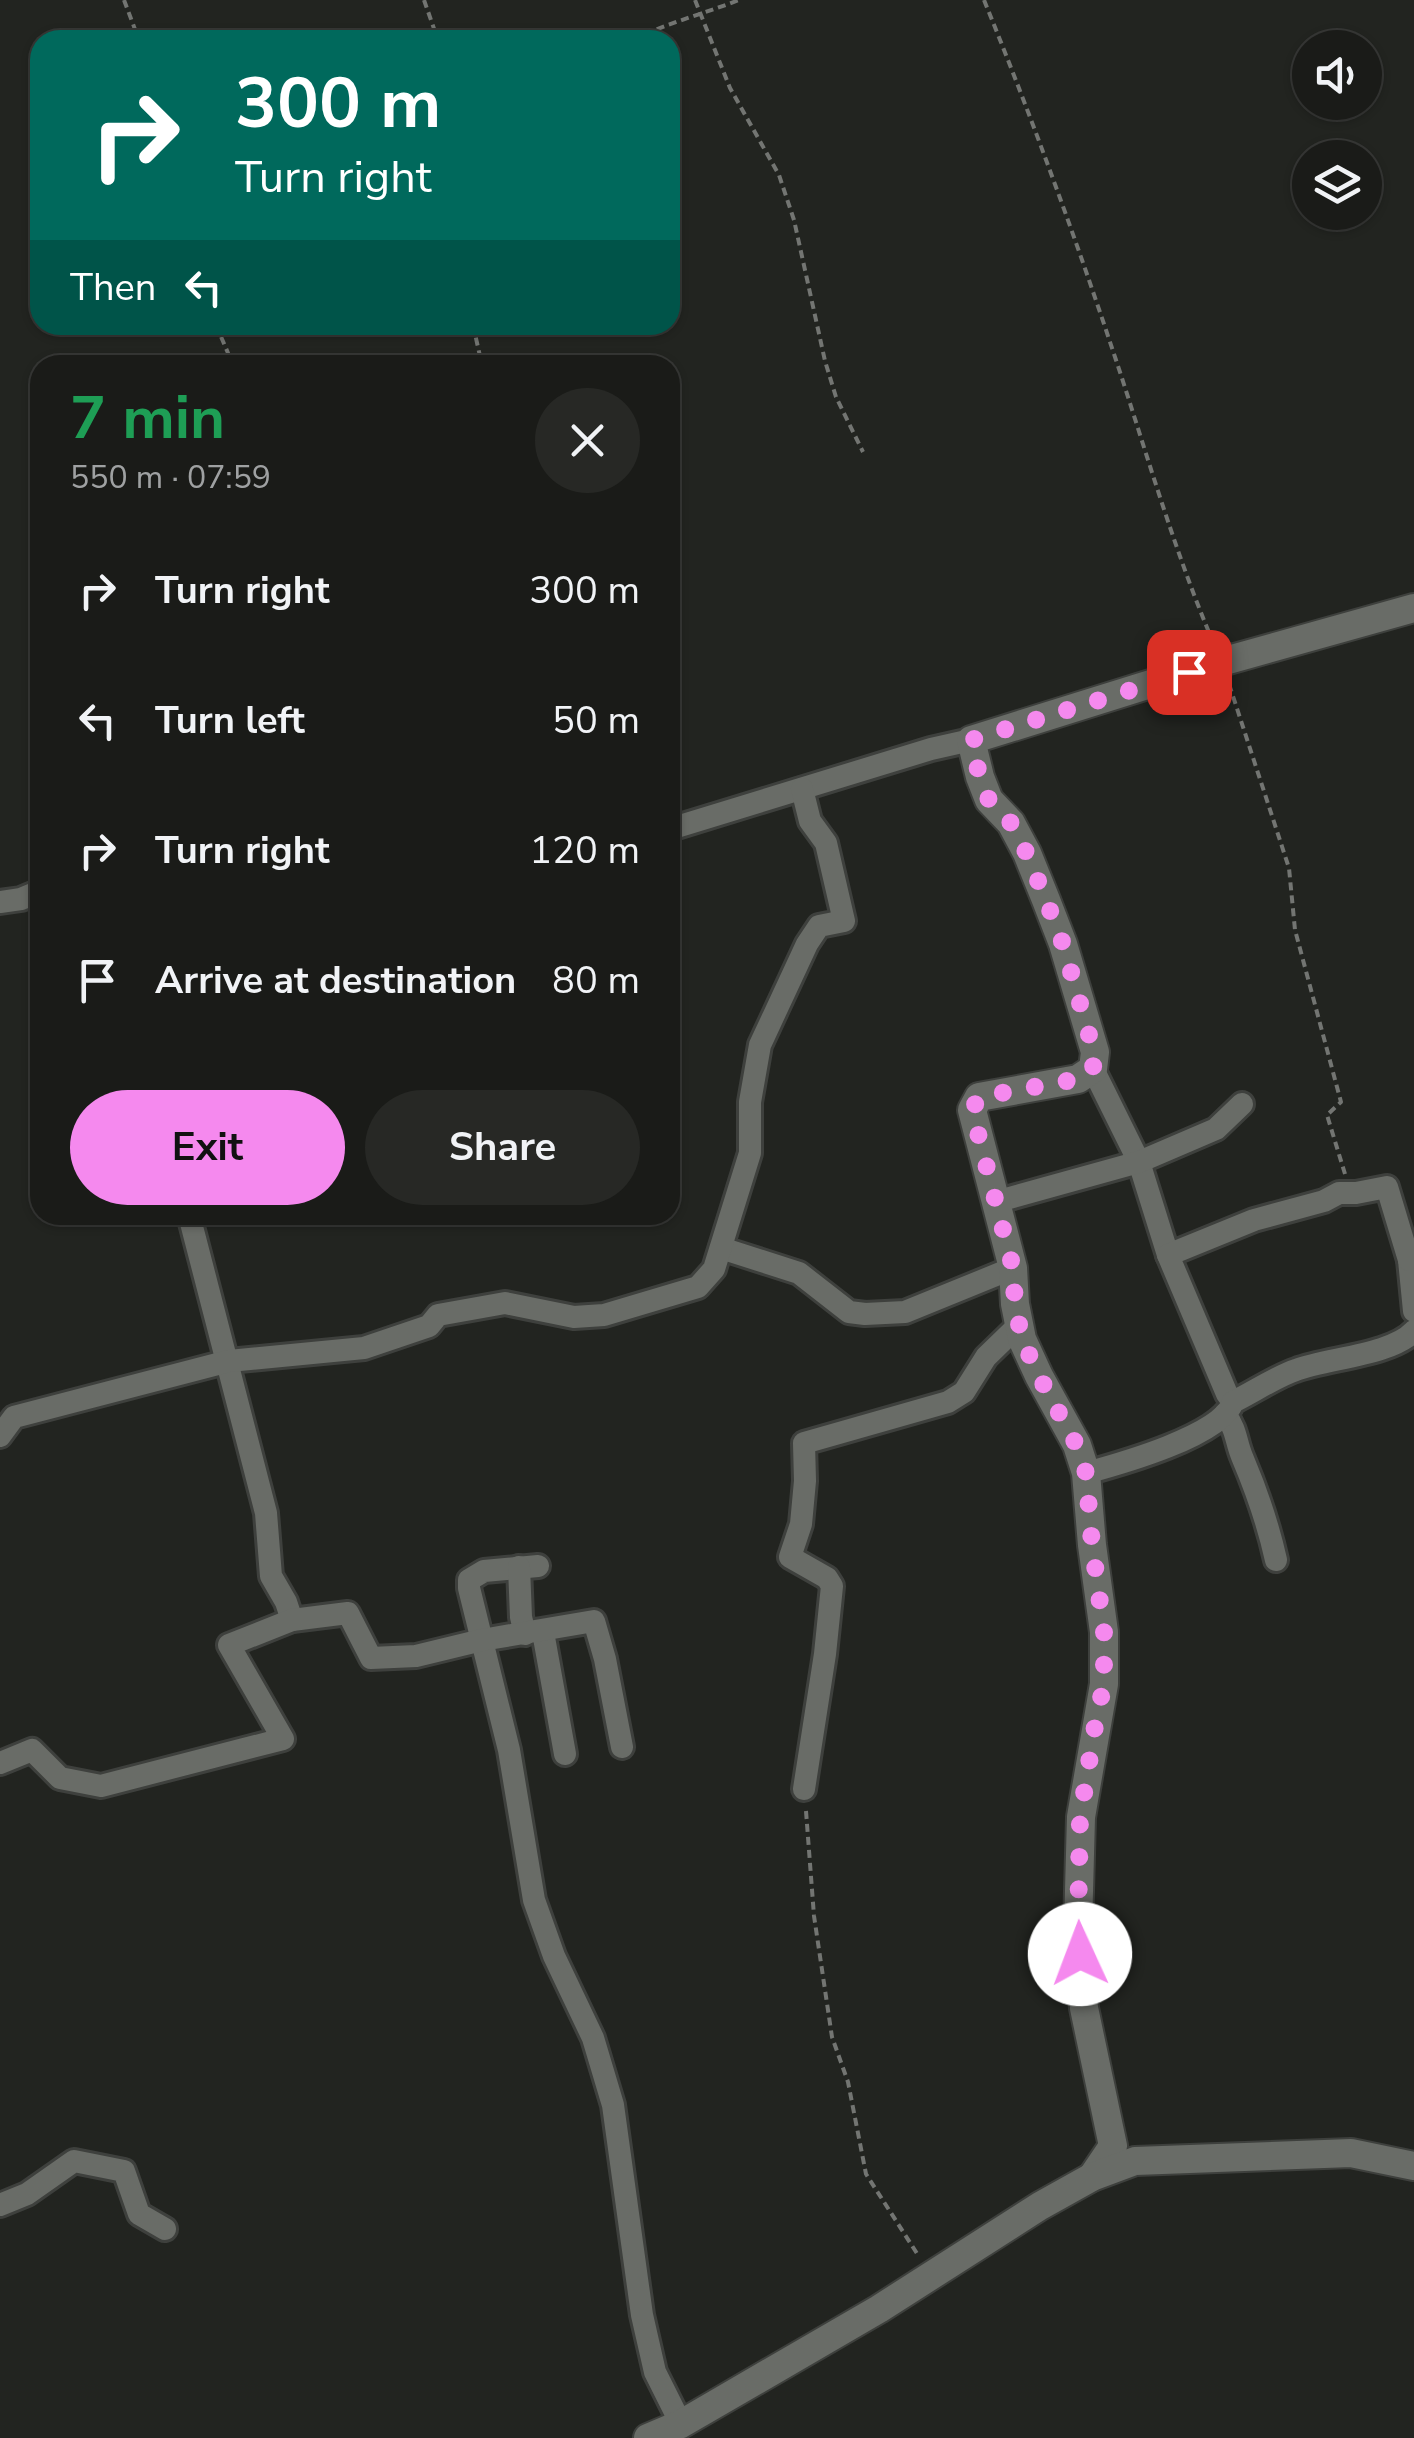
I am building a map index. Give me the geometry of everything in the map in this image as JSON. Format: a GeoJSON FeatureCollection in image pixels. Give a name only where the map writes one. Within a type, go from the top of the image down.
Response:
{"type":"FeatureCollection","features":[{"type":"Feature","properties":{"kind":"street"},"geometry":{"type":"LineString","coordinates":[[680,826],[1221,662],[1414,608]]}},
{"type":"Feature","properties":{"kind":"street"},"geometry":{"type":"LineString","coordinates":[[971,740],[989,800],[1011,823],[1027,854],[1063,944],[1091,1037],[1093,1069],[1140,1162],[1168,1254],[1226,1394],[1276,1560]]}},
{"type":"Feature","properties":{"kind":"street"},"geometry":{"type":"LineString","coordinates":[[0,1436],[14,1417],[228,1362],[364,1348],[429,1326],[438,1314],[505,1303],[574,1318],[604,1314],[698,1287],[714,1269],[750,1152],[750,1102],[760,1045],[819,926],[844,921],[826,844],[810,821],[802,790]]}},
{"type":"Feature","properties":{"kind":"street"},"geometry":{"type":"LineString","coordinates":[[0,902],[30,896]]}},
{"type":"Feature","properties":{"kind":"street"},"geometry":{"type":"LineString","coordinates":[[1092,2177],[1113,2146],[1084,2008],[1078,1928],[1080,1818],[1104,1684],[1104,1632],[1086,1473],[1077,1446],[1022,1339],[1013,1268],[972,1110],[979,1097],[1078,1079],[1093,1069]]}},
{"type":"Feature","properties":{"kind":"street"},"geometry":{"type":"LineString","coordinates":[[995,1202],[1140,1162],[1216,1130],[1242,1104]]}},
{"type":"Feature","properties":{"kind":"street"},"geometry":{"type":"LineString","coordinates":[[1168,1254],[1254,1220],[1324,1201],[1339,1192],[1387,1187],[1412,1260],[1414,1311]]}},
{"type":"Feature","properties":{"kind":"street"},"geometry":{"type":"LineString","coordinates":[[192,1225],[266,1513],[271,1576],[292,1620]]}},
{"type":"Feature","properties":{"kind":"street"},"geometry":{"type":"LineString","coordinates":[[721,1248],[799,1272],[849,1312],[865,1314],[904,1312],[1013,1268]]}},
{"type":"Feature","properties":{"kind":"street"},"geometry":{"type":"LineString","coordinates":[[804,1789],[832,1586],[827,1578],[790,1557],[800,1524],[804,1443],[948,1402],[964,1392],[986,1357],[1020,1325]]}},
{"type":"Feature","properties":{"kind":"street"},"geometry":{"type":"LineString","coordinates":[[1086,1473],[1192,1436],[1229,1408],[1295,1370],[1367,1352],[1404,1339],[1414,1331]]}},
{"type":"Feature","properties":{"kind":"street"},"geometry":{"type":"LineString","coordinates":[[565,1754],[553,1680],[534,1633],[521,1617],[528,1566],[484,1571],[469,1580],[469,1588],[509,1750],[534,1900],[554,1956],[593,2038],[613,2105],[642,2316],[655,2372],[681,2424]]}},
{"type":"Feature","properties":{"kind":"street"},"geometry":{"type":"LineString","coordinates":[[0,1763],[32,1750],[60,1778],[101,1786],[282,1738],[229,1645],[292,1620],[348,1613],[371,1658],[416,1656],[594,1621],[622,1747]]}},
{"type":"Feature","properties":{"kind":"street"},"geometry":{"type":"LineString","coordinates":[[648,2438],[681,2424],[880,2309],[1040,2206],[1092,2177],[1135,2161],[1351,2153],[1414,2166]]}},
{"type":"Feature","properties":{"kind":"street"},"geometry":{"type":"LineString","coordinates":[[0,2205],[28,2194],[74,2162],[124,2171],[139,2214],[165,2229]]}},
{"type":"Feature","properties":{"kind":"path"},"geometry":{"type":"LineString","coordinates":[[124,0],[135,30]]}},
{"type":"Feature","properties":{"kind":"path"},"geometry":{"type":"LineString","coordinates":[[424,0],[434,30]]}},
{"type":"Feature","properties":{"kind":"path"},"geometry":{"type":"LineString","coordinates":[[695,0],[730,88],[778,174],[794,220],[836,397],[863,452]]}},
{"type":"Feature","properties":{"kind":"path"},"geometry":{"type":"LineString","coordinates":[[654,30],[739,0]]}},
{"type":"Feature","properties":{"kind":"path"},"geometry":{"type":"LineString","coordinates":[[984,0],[1090,285],[1289,868],[1295,930],[1341,1102],[1327,1114],[1346,1178],[1339,1192]]}},
{"type":"Feature","properties":{"kind":"path"},"geometry":{"type":"LineString","coordinates":[[804,1789],[814,1916],[832,2037],[848,2082],[866,2174],[932,2276]]}},
{"type":"Feature","properties":{"kind":"route"},"geometry":{"type":"LineString","coordinates":[[1080,1954],[1080,1818],[1104,1684],[1104,1632],[1086,1473],[1077,1446],[1022,1339],[1013,1268],[972,1110],[979,1097],[1078,1079],[1093,1069],[1094,1052],[1046,900],[1011,823],[989,800],[971,740],[1189,672]]}}]}
